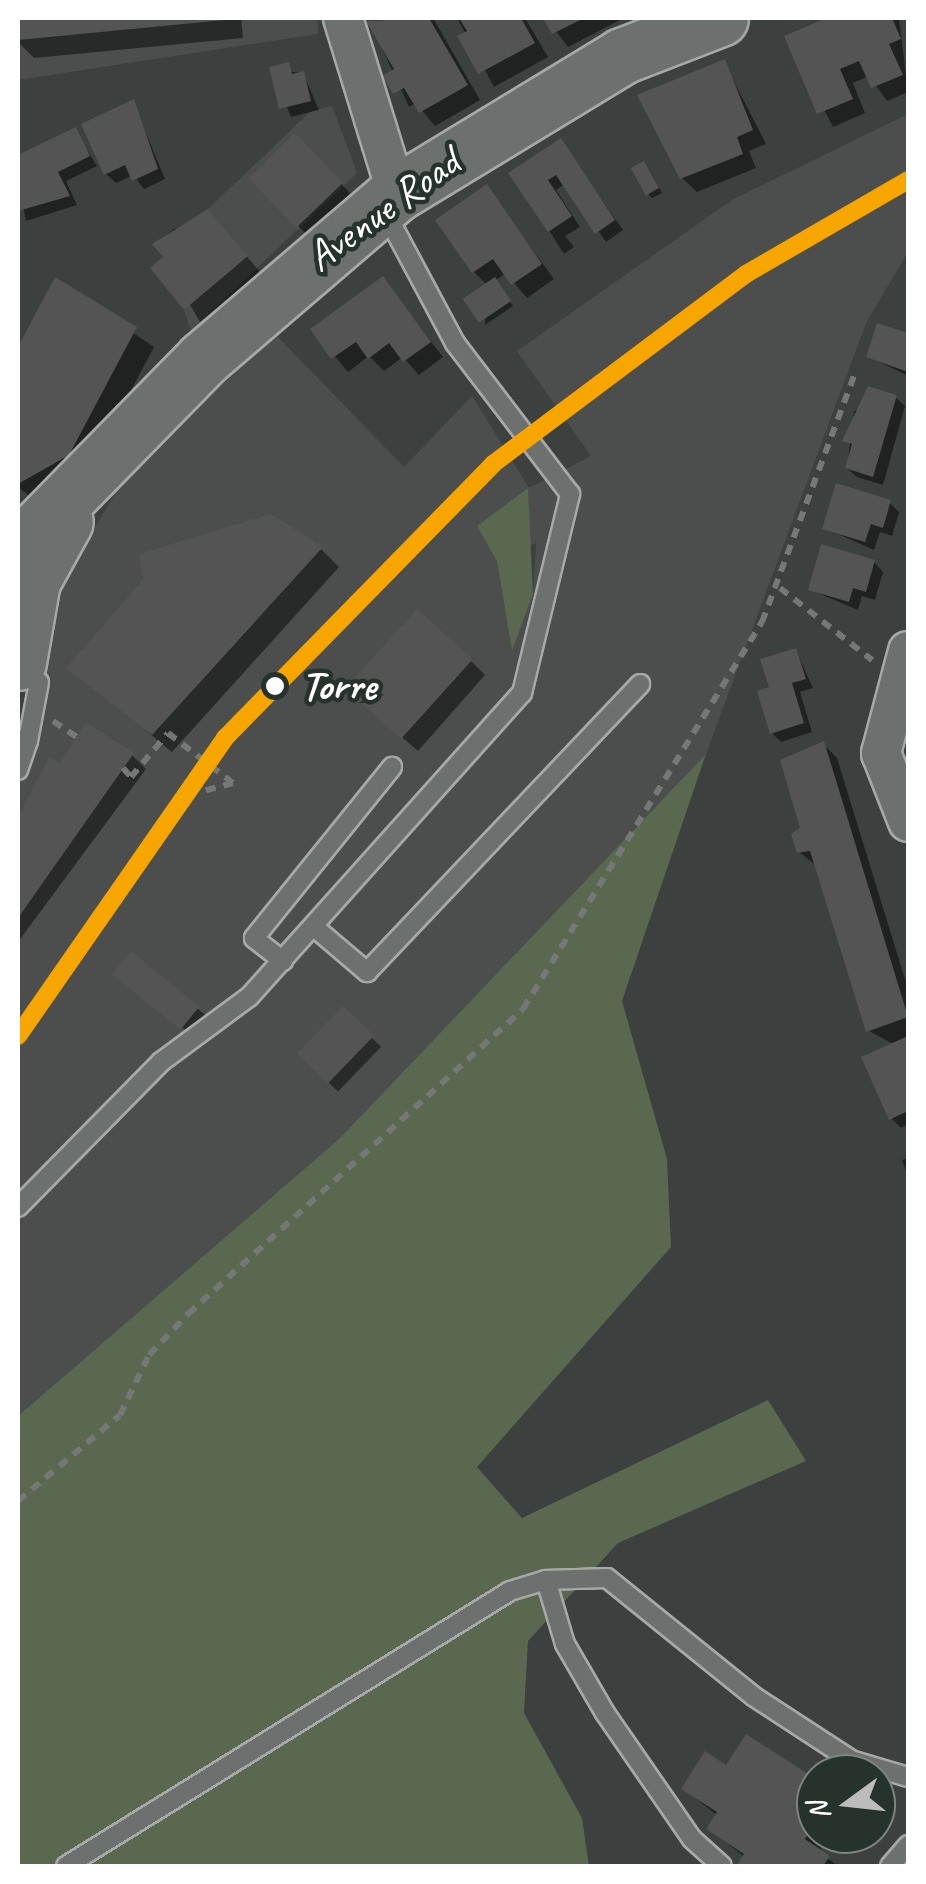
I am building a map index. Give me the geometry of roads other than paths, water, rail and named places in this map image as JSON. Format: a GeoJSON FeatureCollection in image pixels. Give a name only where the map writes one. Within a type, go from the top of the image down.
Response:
{"type":"FeatureCollection","features":[{"type":"Feature","properties":{"kind":"main road","name":"Avenue Road"},"geometry":{"type":"LineString","coordinates":[[18,548],[294,276],[389,199],[622,56],[720,18]]}},
{"type":"Feature","properties":{"kind":"main road","name":"Avenue Road"},"geometry":{"type":"LineString","coordinates":[[24,656],[93,470]]}},
{"type":"Feature","properties":{"kind":"street"},"geometry":{"type":"LineString","coordinates":[[343,18],[389,199]]}},
{"type":"Feature","properties":{"kind":"street"},"geometry":{"type":"LineString","coordinates":[[906,660],[881,753],[908,822]]}},
{"type":"Feature","properties":{"kind":"lane"},"geometry":{"type":"LineString","coordinates":[[18,1207],[162,1062],[283,961],[522,693],[570,494],[455,342],[389,199]]}},
{"type":"Feature","properties":{"kind":"lane"},"geometry":{"type":"LineString","coordinates":[[18,770],[23,740],[24,656]]}},
{"type":"Feature","properties":{"kind":"lane"},"geometry":{"type":"LineString","coordinates":[[314,928],[367,972],[640,684]]}},
{"type":"Feature","properties":{"kind":"lane"},"geometry":{"type":"LineString","coordinates":[[283,961],[254,938],[392,767]]}},
{"type":"Feature","properties":{"kind":"lane"},"geometry":{"type":"LineString","coordinates":[[66,1866],[510,1591],[546,1580],[607,1578],[770,1707],[852,1760],[908,1777]]}},
{"type":"Feature","properties":{"kind":"lane"},"geometry":{"type":"LineString","coordinates":[[546,1580],[565,1644],[604,1714],[722,1866]]}},
{"type":"Feature","properties":{"kind":"lane"},"geometry":{"type":"LineString","coordinates":[[890,1866],[908,1845]]}},
{"type":"Feature","properties":{"kind":"place","name":"Torre"},"geometry":{"type":"Point","coordinates":[275,686]}}]}
